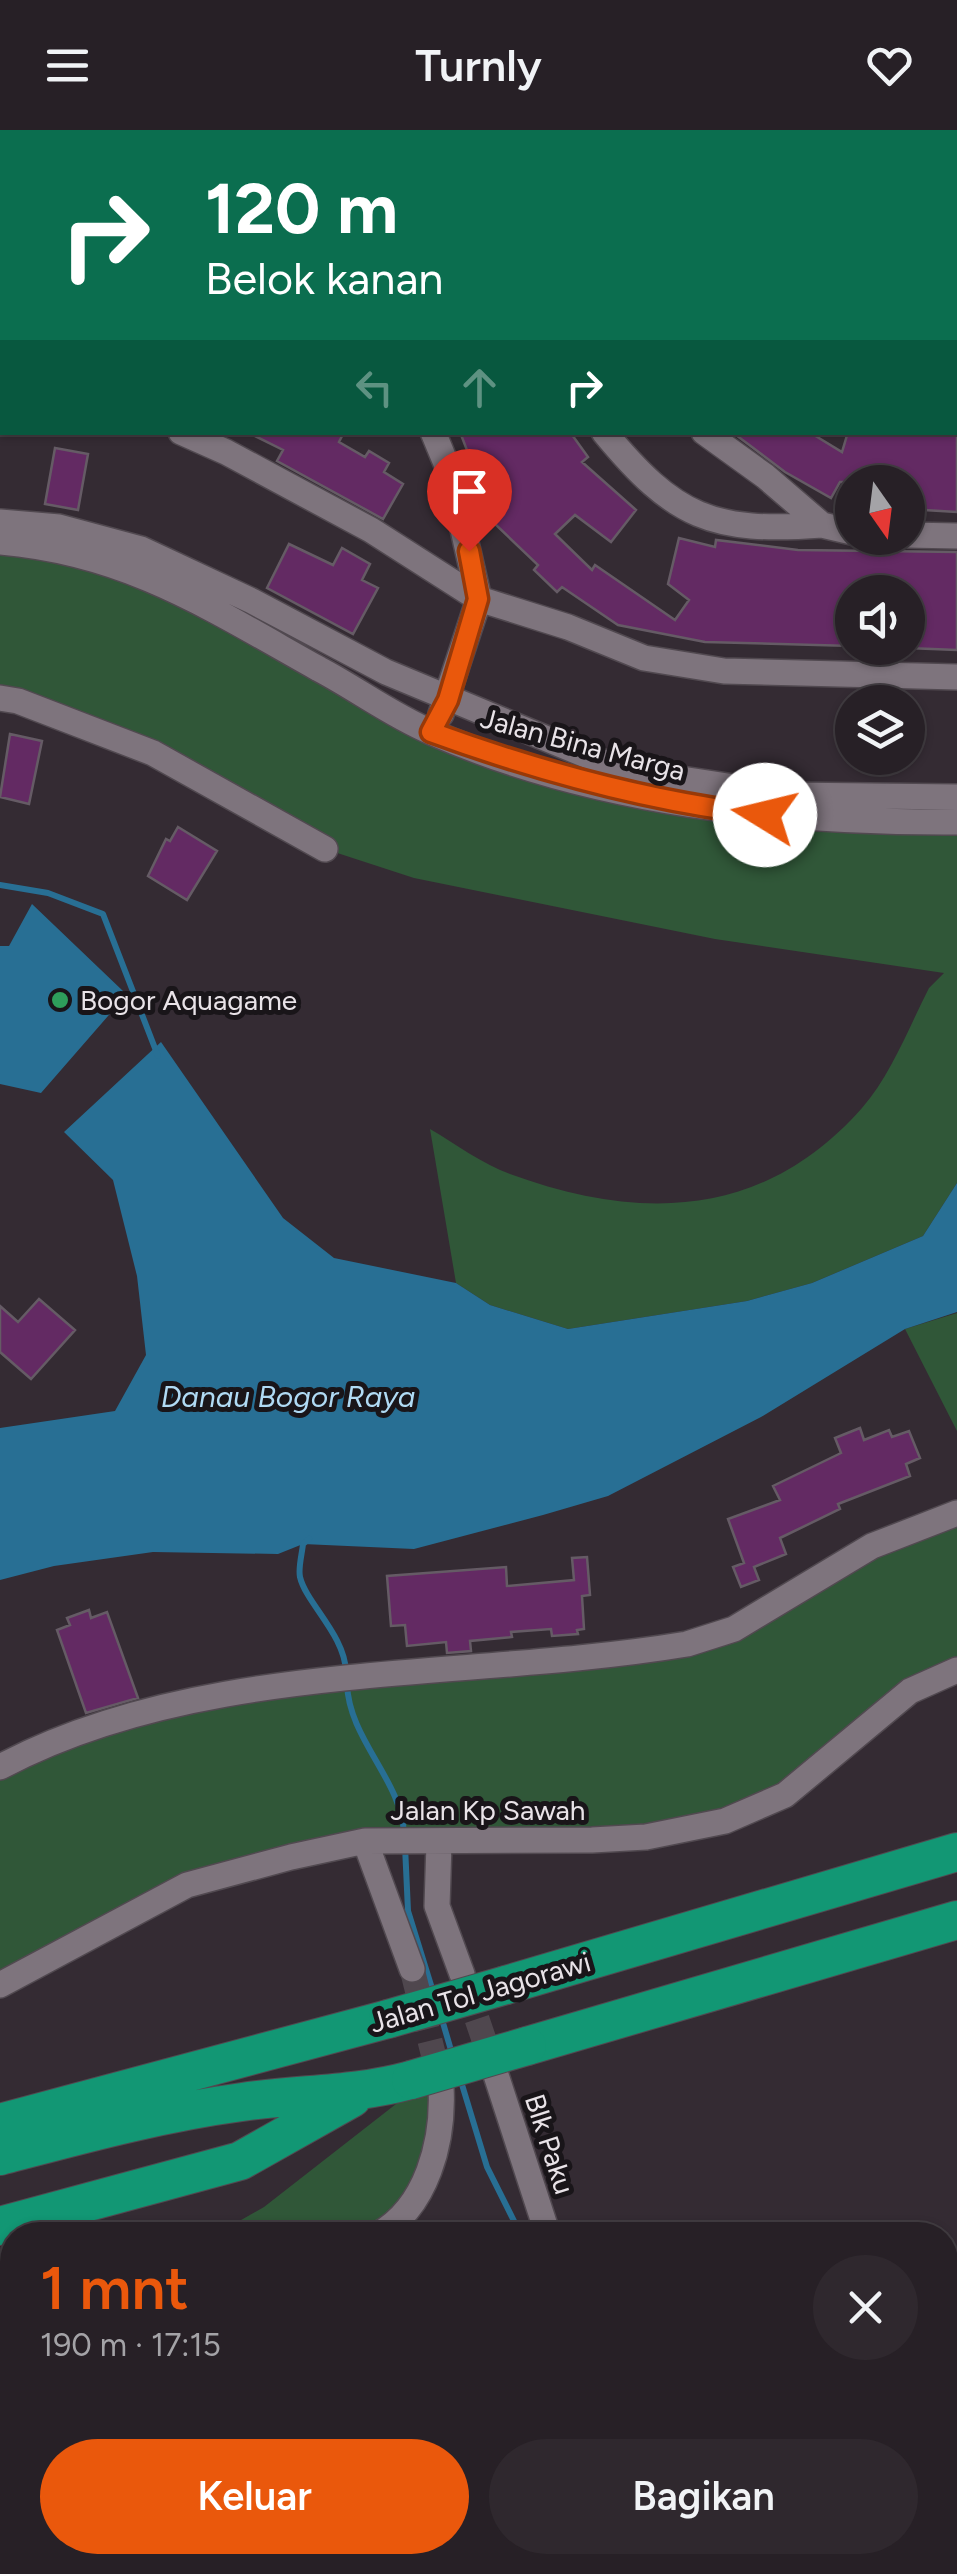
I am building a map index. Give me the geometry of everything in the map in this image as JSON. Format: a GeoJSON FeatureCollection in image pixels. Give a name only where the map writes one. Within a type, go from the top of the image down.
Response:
{"type":"FeatureCollection","features":[{"type":"Feature","properties":{"kind":"highway","name":"Jalan Tol Jagorawi"},"geometry":{"type":"LineString","coordinates":[[0,2122],[388,2019],[957,1852]]}},
{"type":"Feature","properties":{"kind":"highway"},"geometry":{"type":"LineString","coordinates":[[0,2156],[156,2116],[246,2101],[360,2094],[426,2083],[527,2046],[957,1920]]}},
{"type":"Feature","properties":{"kind":"highway"},"geometry":{"type":"LineString","coordinates":[[15,2222],[240,2161],[360,2094]]}},
{"type":"Feature","properties":{"kind":"street"},"geometry":{"type":"LineString","coordinates":[[188,435],[371,530],[478,599],[568,626],[644,658],[724,671],[957,677]]}},
{"type":"Feature","properties":{"kind":"street"},"geometry":{"type":"LineString","coordinates":[[431,732],[448,700],[478,599],[455,492],[433,435]]}},
{"type":"Feature","properties":{"kind":"street"},"geometry":{"type":"LineString","coordinates":[[607,435],[650,484],[697,515],[748,528],[822,525],[835,528]]}},
{"type":"Feature","properties":{"kind":"street"},"geometry":{"type":"LineString","coordinates":[[708,435],[766,476],[822,525]]}},
{"type":"Feature","properties":{"kind":"street","name":"Jalan Bina Marga"},"geometry":{"type":"LineString","coordinates":[[0,522],[59,527],[141,549],[448,700],[622,770],[786,795],[957,798]]}},
{"type":"Feature","properties":{"kind":"street"},"geometry":{"type":"LineString","coordinates":[[925,535],[957,536]]}},
{"type":"Feature","properties":{"kind":"street","name":"Jalan Bina Marga"},"geometry":{"type":"LineString","coordinates":[[0,542],[80,552],[144,573],[431,732],[559,774],[738,812],[818,821],[957,822]]}},
{"type":"Feature","properties":{"kind":"street"},"geometry":{"type":"LineString","coordinates":[[0,698],[18,701],[153,752],[325,849]]}},
{"type":"Feature","properties":{"kind":"street"},"geometry":{"type":"LineString","coordinates":[[0,1767],[80,1734],[223,1694],[687,1644],[734,1628],[872,1546],[957,1513]]}},
{"type":"Feature","properties":{"kind":"street","name":"Jalan Kp Sawah"},"geometry":{"type":"LineString","coordinates":[[0,1985],[187,1885],[370,1841],[646,1837],[725,1821],[786,1795],[910,1691],[957,1670]]}},
{"type":"Feature","properties":{"kind":"street"},"geometry":{"type":"LineString","coordinates":[[370,1841],[412,1969]]}},
{"type":"Feature","properties":{"kind":"street"},"geometry":{"type":"LineString","coordinates":[[433,1842],[437,1906],[462,1974]]}},
{"type":"Feature","properties":{"kind":"street","name":"Blk Paku"},"geometry":{"type":"LineString","coordinates":[[495,2072],[544,2222]]}},
{"type":"Feature","properties":{"kind":"street"},"geometry":{"type":"LineString","coordinates":[[396,2222],[417,2198],[440,2137],[426,2083]]}},
{"type":"Feature","properties":{"kind":"green space"},"geometry":{"type":"Polygon","coordinates":[[[0,543],[80,552],[321,669],[548,771],[957,821],[957,1183],[923,1236],[812,1283],[747,1301],[568,1329],[490,1305],[456,1283],[430,1129],[510,1174],[606,1200],[698,1201],[742,1190],[784,1172],[824,1145],[862,1108],[891,1066],[929,988],[944,973],[715,939],[414,878],[325,849],[153,753],[0,698],[0,543]]]}},
{"type":"Feature","properties":{"kind":"green space"},"geometry":{"type":"Polygon","coordinates":[[[957,1313],[957,1431],[905,1329],[957,1313]]]}},
{"type":"Feature","properties":{"kind":"green space"},"geometry":{"type":"Polygon","coordinates":[[[957,1513],[957,1670],[814,1776],[725,1821],[374,1841],[186,1886],[0,1985],[0,1767],[159,1710],[687,1644],[957,1513]]]}},
{"type":"Feature","properties":{"kind":"green space"},"geometry":{"type":"Polygon","coordinates":[[[437,2072],[440,2137],[385,2222],[238,2222],[264,2207],[437,2072]]]}},
{"type":"Feature","properties":{"kind":"water","name":"Bogor Aquagame"},"geometry":{"type":"Polygon","coordinates":[[[32,904],[123,991],[115,1008],[41,1093],[0,1084],[0,946],[9,946],[32,904]]]}},
{"type":"Feature","properties":{"kind":"water","name":"Danau Bogor Raya"},"geometry":{"type":"Polygon","coordinates":[[[161,1042],[283,1218],[334,1258],[456,1283],[490,1305],[568,1329],[747,1301],[812,1283],[923,1236],[957,1183],[957,1312],[905,1329],[761,1417],[608,1496],[543,1515],[414,1549],[303,1544],[278,1554],[153,1552],[54,1566],[0,1580],[0,1428],[115,1411],[146,1355],[137,1276],[113,1180],[64,1132],[161,1042]]]}},
{"type":"Feature","properties":{"kind":"building"},"geometry":{"type":"Polygon","coordinates":[[[253,435],[342,435],[339,442],[365,457],[369,451],[389,463],[384,472],[403,484],[383,519],[277,461],[283,450],[253,435]]]}},
{"type":"Feature","properties":{"kind":"building"},"geometry":{"type":"Polygon","coordinates":[[[461,435],[572,435],[588,457],[582,462],[636,510],[611,542],[575,515],[555,534],[592,570],[595,565],[675,620],[689,600],[668,584],[679,538],[715,547],[716,540],[835,550],[835,555],[957,552],[957,650],[925,649],[925,575],[835,575],[835,646],[705,642],[618,625],[562,587],[557,592],[534,570],[538,565],[496,525],[475,498],[483,492],[461,435]]]}},
{"type":"Feature","properties":{"kind":"building"},"geometry":{"type":"Polygon","coordinates":[[[736,435],[814,435],[842,452],[847,435],[957,435],[957,512],[925,510],[925,465],[835,465],[835,491],[831,498],[785,472],[736,435]]]}},
{"type":"Feature","properties":{"kind":"building"},"geometry":{"type":"Polygon","coordinates":[[[55,448],[88,454],[78,510],[45,504],[55,448]]]}},
{"type":"Feature","properties":{"kind":"building"},"geometry":{"type":"Polygon","coordinates":[[[289,544],[333,565],[342,548],[370,564],[362,580],[378,588],[353,634],[267,588],[289,544]]]}},
{"type":"Feature","properties":{"kind":"building"},"geometry":{"type":"Polygon","coordinates":[[[10,734],[42,741],[29,804],[0,797],[10,734]]]}},
{"type":"Feature","properties":{"kind":"building"},"geometry":{"type":"Polygon","coordinates":[[[178,827],[217,851],[187,900],[148,876],[166,839],[170,841],[178,827]]]}},
{"type":"Feature","properties":{"kind":"building"},"geometry":{"type":"Polygon","coordinates":[[[39,1299],[75,1330],[31,1379],[0,1352],[0,1306],[18,1322],[39,1299]]]}},
{"type":"Feature","properties":{"kind":"building"},"geometry":{"type":"Polygon","coordinates":[[[860,1428],[864,1440],[889,1430],[892,1437],[909,1431],[920,1458],[906,1464],[910,1476],[838,1504],[840,1509],[780,1538],[786,1554],[754,1567],[759,1580],[741,1587],[733,1567],[744,1563],[728,1519],[780,1500],[773,1486],[841,1453],[835,1438],[860,1428]]]}},
{"type":"Feature","properties":{"kind":"building"},"geometry":{"type":"Polygon","coordinates":[[[587,1557],[590,1595],[582,1596],[584,1629],[577,1630],[578,1634],[552,1636],[551,1629],[511,1632],[512,1637],[470,1641],[471,1651],[447,1653],[446,1642],[407,1646],[405,1625],[391,1626],[387,1576],[506,1567],[507,1586],[574,1580],[572,1558],[587,1557]]]}},
{"type":"Feature","properties":{"kind":"building"},"geometry":{"type":"Polygon","coordinates":[[[89,1610],[91,1618],[107,1612],[138,1698],[86,1713],[57,1630],[70,1625],[67,1618],[89,1610]]]}},
{"type":"Feature","properties":{"kind":"waterway"},"geometry":{"type":"LineString","coordinates":[[0,885],[48,893],[103,914],[158,1056]]}},
{"type":"Feature","properties":{"kind":"waterway"},"geometry":{"type":"LineString","coordinates":[[309,1539],[303,1544],[300,1577],[339,1645],[346,1672]]}},
{"type":"Feature","properties":{"kind":"waterway"},"geometry":{"type":"LineString","coordinates":[[347,1684],[356,1723],[395,1796],[404,1834]]}},
{"type":"Feature","properties":{"kind":"waterway"},"geometry":{"type":"LineString","coordinates":[[405,1846],[408,1911],[434,1995]]}},
{"type":"Feature","properties":{"kind":"waterway"},"geometry":{"type":"LineString","coordinates":[[441,2016],[453,2057]]}},
{"type":"Feature","properties":{"kind":"waterway"},"geometry":{"type":"LineString","coordinates":[[460,2078],[487,2167],[514,2222]]}},
{"type":"Feature","properties":{"kind":"tunnel"},"geometry":{"type":"LineString","coordinates":[[412,1969],[441,2085]]}},
{"type":"Feature","properties":{"kind":"tunnel"},"geometry":{"type":"LineString","coordinates":[[465,1984],[494,2069]]}},
{"type":"Feature","properties":{"kind":"place","name":"Bogor Aquagame"},"geometry":{"type":"Point","coordinates":[60,1000]}},
{"type":"Feature","properties":{"kind":"route"},"geometry":{"type":"LineString","coordinates":[[469,551],[478,599],[448,700],[431,732],[559,774],[645,795],[765,815]]}}]}
